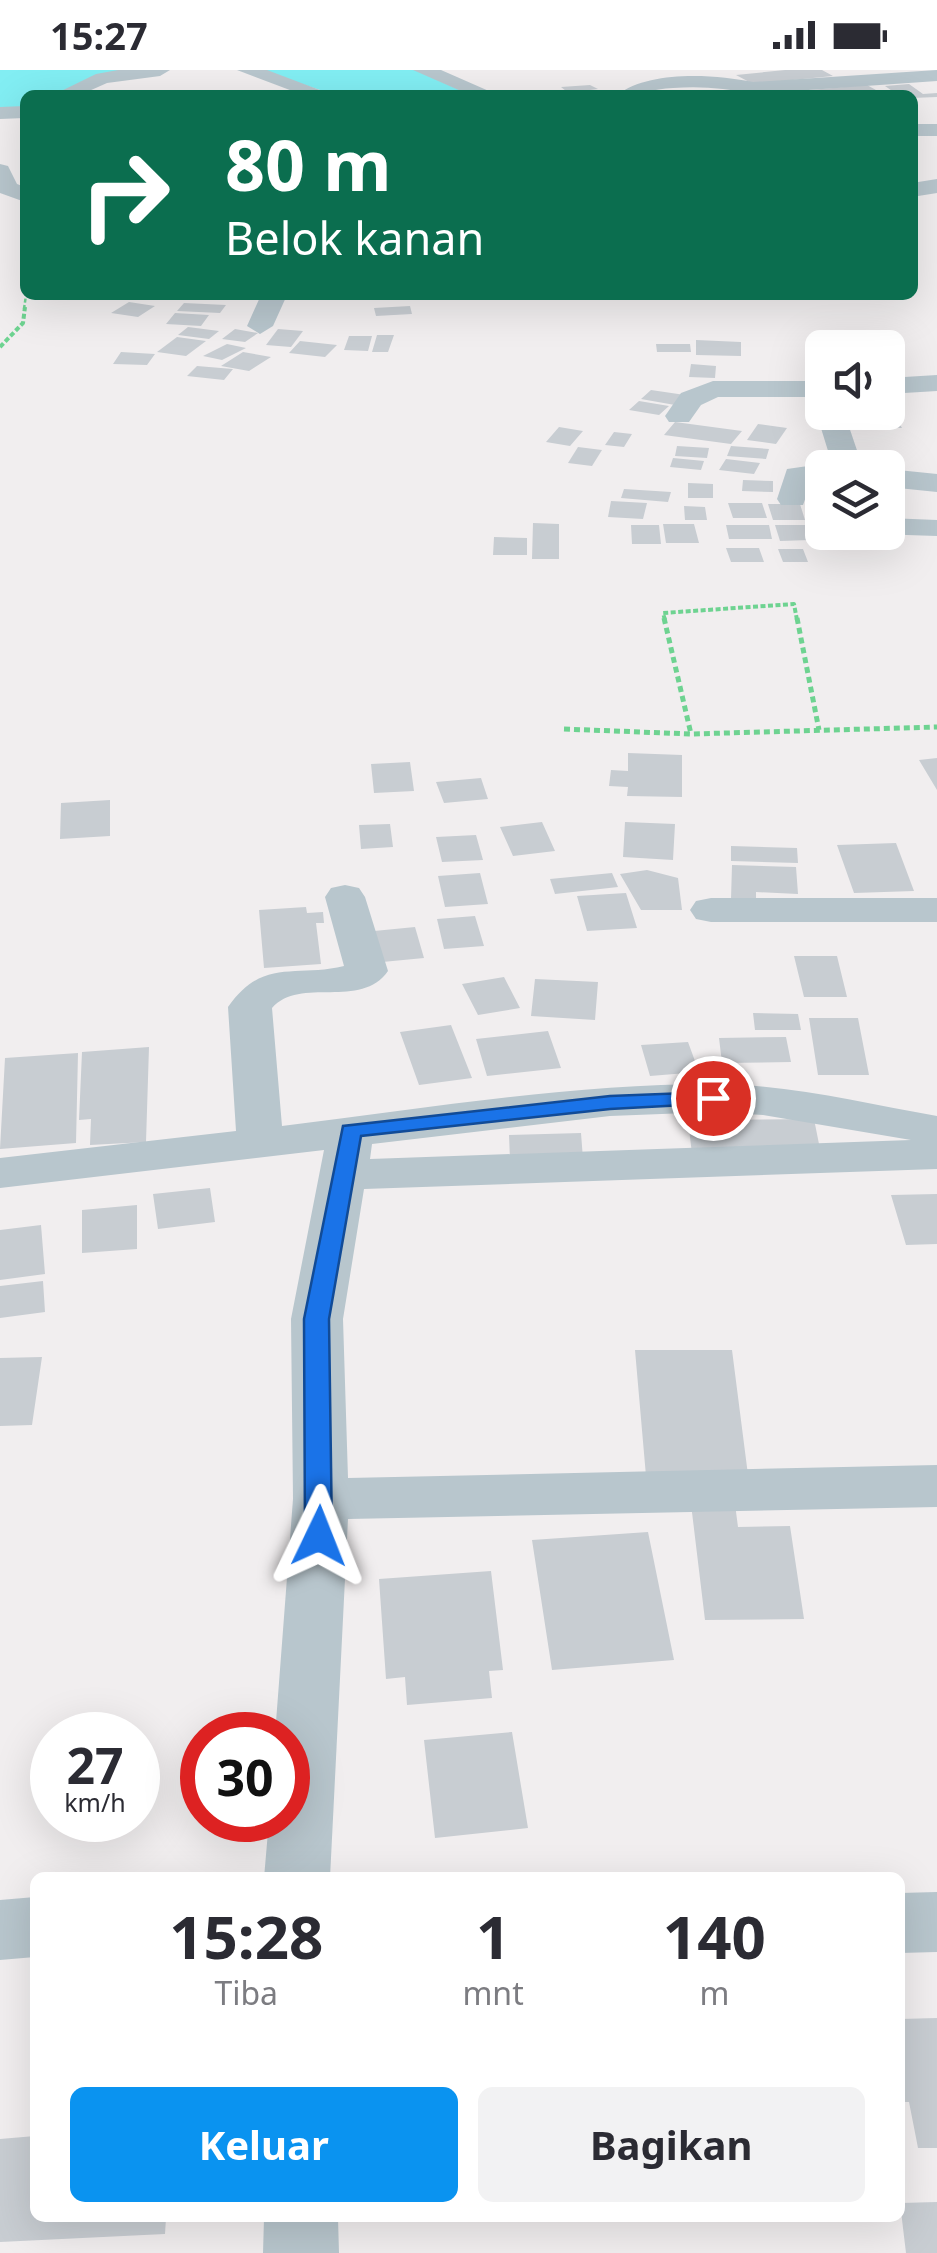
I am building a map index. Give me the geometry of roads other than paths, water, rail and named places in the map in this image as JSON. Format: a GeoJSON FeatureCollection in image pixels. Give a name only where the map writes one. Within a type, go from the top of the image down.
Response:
{"type":"FeatureCollection","features":[{"type":"Feature","properties":{"kind":"street"},"geometry":{"type":"LineString","coordinates":[[75,90],[103,78],[160,70]]}},
{"type":"Feature","properties":{"kind":"street"},"geometry":{"type":"LineString","coordinates":[[247,70],[308,90]]}},
{"type":"Feature","properties":{"kind":"street"},"geometry":{"type":"LineString","coordinates":[[423,70],[475,90]]}},
{"type":"Feature","properties":{"kind":"street"},"geometry":{"type":"LineString","coordinates":[[640,90],[672,82],[725,82],[786,90],[937,75]]}},
{"type":"Feature","properties":{"kind":"street"},"geometry":{"type":"LineString","coordinates":[[0,177],[20,194]]}},
{"type":"Feature","properties":{"kind":"street"},"geometry":{"type":"LineString","coordinates":[[260,326],[272,300]]}},
{"type":"Feature","properties":{"kind":"street"},"geometry":{"type":"LineString","coordinates":[[905,385],[937,383]]}},
{"type":"Feature","properties":{"kind":"street"},"geometry":{"type":"LineString","coordinates":[[679,416],[691,399],[713,389],[805,390]]}},
{"type":"Feature","properties":{"kind":"street"},"geometry":{"type":"LineString","coordinates":[[792,500],[798,475],[805,474]]}},
{"type":"Feature","properties":{"kind":"street"},"geometry":{"type":"LineString","coordinates":[[905,480],[937,483]]}},
{"type":"Feature","properties":{"kind":"street"},"geometry":{"type":"LineString","coordinates":[[905,528],[933,528]]}},
{"type":"Feature","properties":{"kind":"street"},"geometry":{"type":"LineString","coordinates":[[260,1142],[250,1007],[268,988],[289,981],[354,977],[367,971],[344,897]]}},
{"type":"Feature","properties":{"kind":"street"},"geometry":{"type":"LineString","coordinates":[[711,910],[937,910]]}},
{"type":"Feature","properties":{"kind":"street"},"geometry":{"type":"LineString","coordinates":[[347,1153],[610,1102],[713,1098],[800,1105],[937,1130]]}},
{"type":"Feature","properties":{"kind":"street"},"geometry":{"type":"LineString","coordinates":[[0,1172],[260,1142],[347,1153],[937,1154]]}},
{"type":"Feature","properties":{"kind":"street"},"geometry":{"type":"LineString","coordinates":[[297,1872],[321,1499],[317,1319],[347,1153]]}},
{"type":"Feature","properties":{"kind":"street"},"geometry":{"type":"LineString","coordinates":[[321,1499],[937,1486]]}},
{"type":"Feature","properties":{"kind":"street"},"geometry":{"type":"LineString","coordinates":[[905,1923],[937,1922]]}},
{"type":"Feature","properties":{"kind":"street"},"geometry":{"type":"LineString","coordinates":[[0,1930],[30,1928]]}},
{"type":"Feature","properties":{"kind":"street"},"geometry":{"type":"LineString","coordinates":[[301,2222],[302,2253]]}},
{"type":"Feature","properties":{"kind":"water"},"geometry":{"type":"Polygon","coordinates":[[[0,70],[145,70],[74,90],[20,90],[20,110],[0,112],[0,70]]]}},
{"type":"Feature","properties":{"kind":"water"},"geometry":{"type":"Polygon","coordinates":[[[260,70],[415,70],[460,90],[320,90],[260,70]]]}}]}
